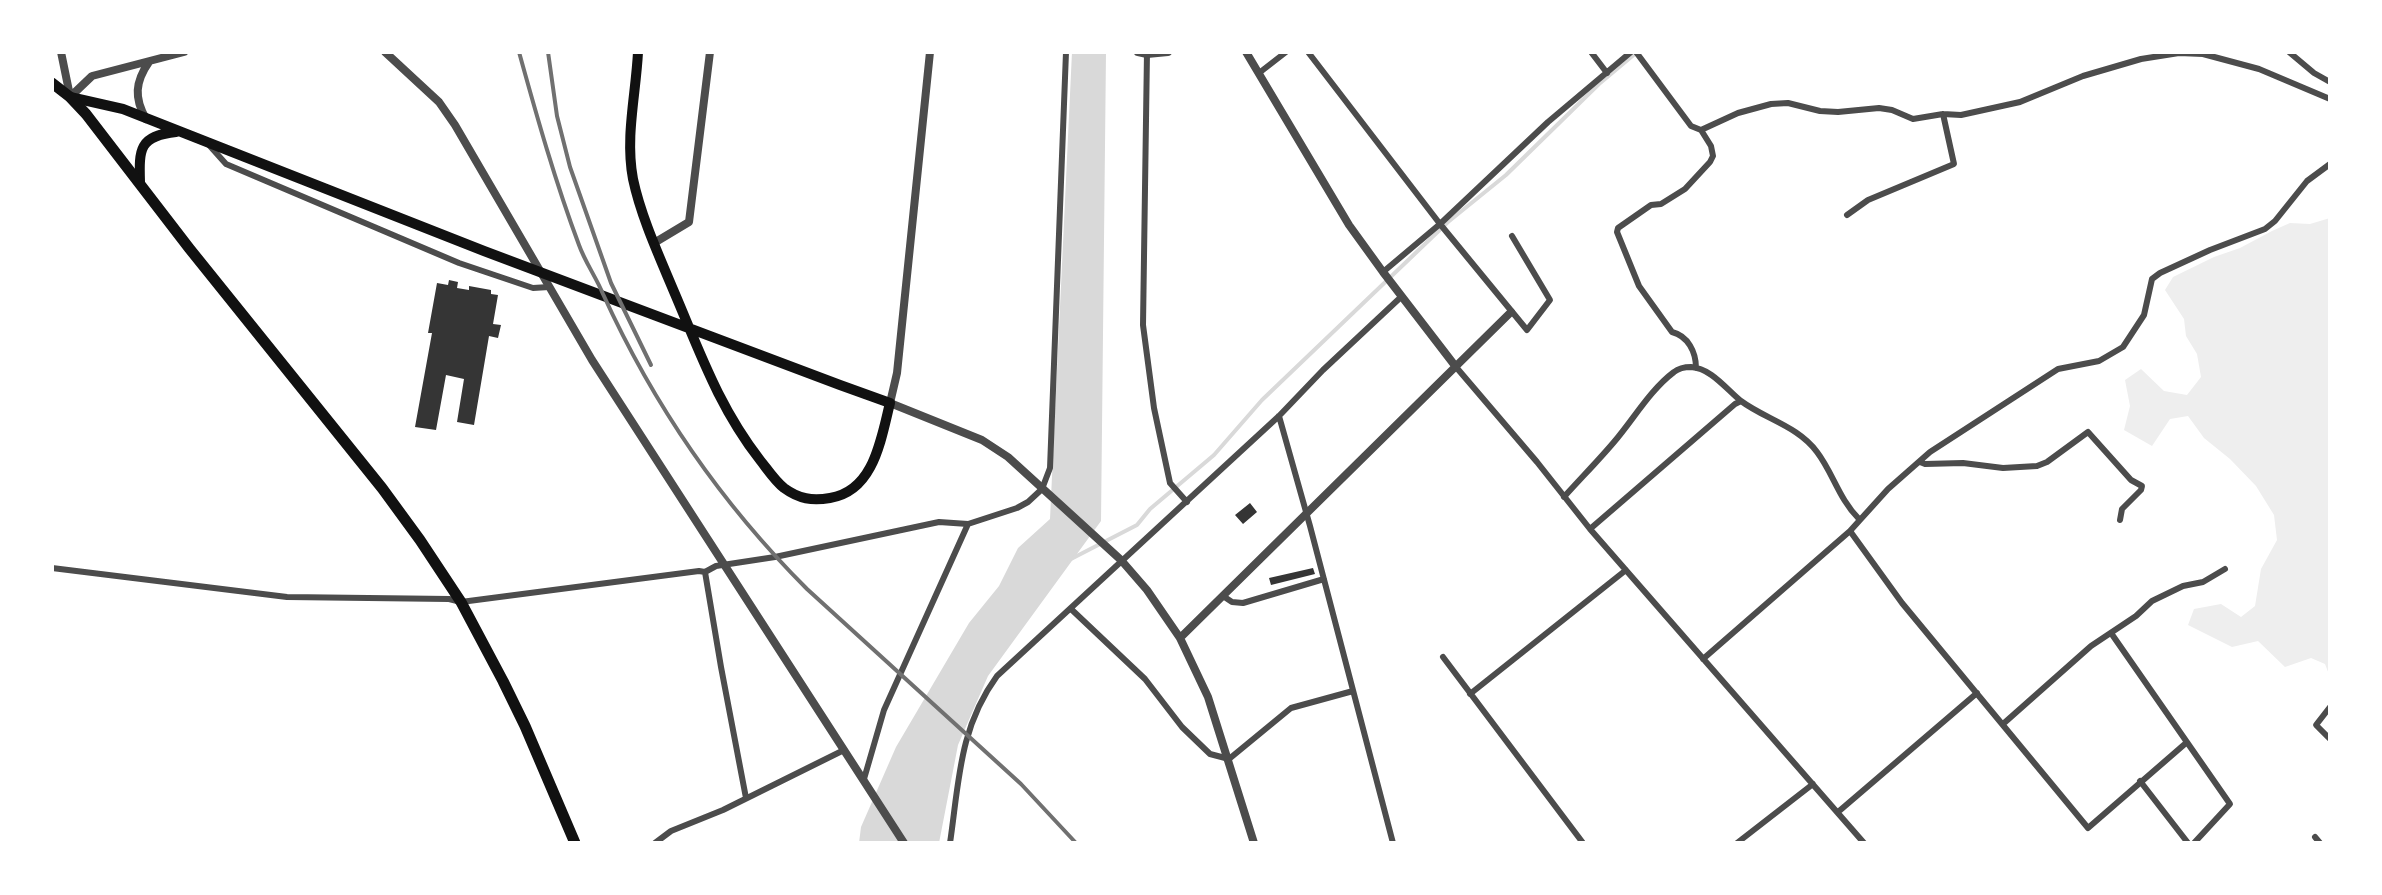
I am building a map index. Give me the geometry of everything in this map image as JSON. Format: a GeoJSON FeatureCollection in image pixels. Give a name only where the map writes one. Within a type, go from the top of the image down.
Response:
{"type":"FeatureCollection","features":[{"type":"Feature","properties":{"kind":"highway"},"geometry":{"type":"LineString","coordinates":[[52,83],[70,97],[140,182],[189,248],[382,488],[461,602],[525,726],[575,843]]}},
{"type":"Feature","properties":{"kind":"highway"},"geometry":{"type":"LineString","coordinates":[[52,91],[70,97]]}},
{"type":"Feature","properties":{"kind":"main road"},"geometry":{"type":"LineString","coordinates":[[70,97],[123,109],[182,131],[484,251],[840,385],[890,403],[873,461],[864,478],[850,492],[815,501],[796,496],[781,486],[740,434],[721,402],[654,243],[633,179],[630,131],[638,52]]}},
{"type":"Feature","properties":{"kind":"main road"},"geometry":{"type":"LineString","coordinates":[[140,182],[139,155],[144,146],[160,134],[182,131]]}},
{"type":"Feature","properties":{"kind":"street"},"geometry":{"type":"LineString","coordinates":[[61,52],[70,97]]}},
{"type":"Feature","properties":{"kind":"street"},"geometry":{"type":"LineString","coordinates":[[70,97],[92,76],[184,52]]}},
{"type":"Feature","properties":{"kind":"street"},"geometry":{"type":"LineString","coordinates":[[385,52],[439,102],[455,125],[592,360],[904,843]]}},
{"type":"Feature","properties":{"kind":"street"},"geometry":{"type":"LineString","coordinates":[[654,243],[689,222],[710,52]]}},
{"type":"Feature","properties":{"kind":"street"},"geometry":{"type":"LineString","coordinates":[[930,52],[897,373],[890,403],[982,440],[1008,457],[1121,560],[1165,613],[1208,697],[1254,843]]}},
{"type":"Feature","properties":{"kind":"street"},"geometry":{"type":"LineString","coordinates":[[52,568],[287,597],[449,599],[461,602],[705,572],[725,564],[775,557],[939,522],[968,524],[1017,508],[1045,492],[1050,468],[1066,52]]}},
{"type":"Feature","properties":{"kind":"street"},"geometry":{"type":"LineString","coordinates":[[1168,52],[1144,53],[1143,325],[1154,408],[1170,483],[1186,500]]}},
{"type":"Feature","properties":{"kind":"street"},"geometry":{"type":"LineString","coordinates":[[1246,52],[1349,225],[1401,297],[1590,529],[1864,843]]}},
{"type":"Feature","properties":{"kind":"street"},"geometry":{"type":"LineString","coordinates":[[1259,73],[1286,52]]}},
{"type":"Feature","properties":{"kind":"street"},"geometry":{"type":"LineString","coordinates":[[1308,52],[1440,224],[1527,330],[1550,300],[1512,236]]}},
{"type":"Feature","properties":{"kind":"street"},"geometry":{"type":"LineString","coordinates":[[1591,52],[1607,73]]}},
{"type":"Feature","properties":{"kind":"street"},"geometry":{"type":"LineString","coordinates":[[1386,277],[1548,122],[1634,52],[1691,126],[1701,130],[1713,156],[1685,189],[1661,204],[1651,205],[1618,228],[1617,232],[1639,286],[1672,332],[1680,335],[1695,352],[1696,368]]}},
{"type":"Feature","properties":{"kind":"street"},"geometry":{"type":"LineString","coordinates":[[2289,52],[2330,82]]}},
{"type":"Feature","properties":{"kind":"street"},"geometry":{"type":"LineString","coordinates":[[1701,130],[1738,113],[1788,103],[1838,112],[1879,108],[1913,119],[1943,114],[1961,115],[2020,102],[2083,76],[2141,59],[2179,53],[2203,54],[2259,69],[2330,99]]}},
{"type":"Feature","properties":{"kind":"street"},"geometry":{"type":"LineString","coordinates":[[147,119],[137,103],[136,93],[138,81],[149,61]]}},
{"type":"Feature","properties":{"kind":"street"},"geometry":{"type":"LineString","coordinates":[[1847,215],[1868,200],[1954,164],[1943,114]]}},
{"type":"Feature","properties":{"kind":"street"},"geometry":{"type":"LineString","coordinates":[[203,140],[226,164],[459,263],[533,288],[549,287]]}},
{"type":"Feature","properties":{"kind":"street"},"geometry":{"type":"LineString","coordinates":[[1703,659],[1850,531],[1888,489],[1920,462],[1970,425],[2058,369],[2099,361],[2123,347],[2144,315],[2152,279],[2210,250],[2265,229],[2307,181],[2330,164]]}},
{"type":"Feature","properties":{"kind":"street"},"geometry":{"type":"LineString","coordinates":[[950,843],[963,748],[986,692],[997,676],[1279,416],[1401,297]]}},
{"type":"Feature","properties":{"kind":"street"},"geometry":{"type":"LineString","coordinates":[[1180,638],[1511,312]]}},
{"type":"Feature","properties":{"kind":"street"},"geometry":{"type":"LineString","coordinates":[[1564,497],[1612,445],[1661,383],[1679,369],[1696,368],[1716,379],[1761,414],[1786,425],[1816,450],[1832,482],[1859,519]]}},
{"type":"Feature","properties":{"kind":"street"},"geometry":{"type":"LineString","coordinates":[[1590,529],[1741,401]]}},
{"type":"Feature","properties":{"kind":"street"},"geometry":{"type":"LineString","coordinates":[[1279,416],[1393,843]]}},
{"type":"Feature","properties":{"kind":"street"},"geometry":{"type":"LineString","coordinates":[[1920,462],[2003,468],[2037,466],[2088,432],[2131,480],[2142,486],[2122,509],[2120,520]]}},
{"type":"Feature","properties":{"kind":"street"},"geometry":{"type":"LineString","coordinates":[[866,785],[884,710],[968,524]]}},
{"type":"Feature","properties":{"kind":"street"},"geometry":{"type":"LineString","coordinates":[[1850,531],[1902,603],[2088,828],[2186,743]]}},
{"type":"Feature","properties":{"kind":"street"},"geometry":{"type":"LineString","coordinates":[[2003,724],[2091,646],[2165,593],[2203,582],[2225,569]]}},
{"type":"Feature","properties":{"kind":"street"},"geometry":{"type":"LineString","coordinates":[[1470,694],[1626,570]]}},
{"type":"Feature","properties":{"kind":"street"},"geometry":{"type":"LineString","coordinates":[[705,572],[746,798]]}},
{"type":"Feature","properties":{"kind":"street"},"geometry":{"type":"LineString","coordinates":[[1223,596],[1232,602],[1243,603],[1324,579]]}},
{"type":"Feature","properties":{"kind":"street"},"geometry":{"type":"LineString","coordinates":[[1071,609],[1145,679],[1182,727],[1210,754],[1229,759]]}},
{"type":"Feature","properties":{"kind":"street"},"geometry":{"type":"LineString","coordinates":[[2111,633],[2230,804],[2191,843],[2140,781]]}},
{"type":"Feature","properties":{"kind":"street"},"geometry":{"type":"LineString","coordinates":[[1443,657],[1583,843]]}},
{"type":"Feature","properties":{"kind":"street"},"geometry":{"type":"LineString","coordinates":[[1229,759],[1291,708],[1353,691]]}},
{"type":"Feature","properties":{"kind":"street"},"geometry":{"type":"LineString","coordinates":[[1838,812],[1977,693]]}},
{"type":"Feature","properties":{"kind":"street"},"geometry":{"type":"LineString","coordinates":[[2330,707],[2316,725],[2330,739]]}},
{"type":"Feature","properties":{"kind":"street"},"geometry":{"type":"LineString","coordinates":[[655,843],[671,831],[844,750]]}},
{"type":"Feature","properties":{"kind":"street"},"geometry":{"type":"LineString","coordinates":[[1737,843],[1813,784]]}},
{"type":"Feature","properties":{"kind":"shaded area"},"geometry":{"type":"Polygon","coordinates":[[[1072,52],[1106,52],[1101,521],[988,676],[958,745],[939,843],[859,843],[861,827],[896,747],[969,623],[999,586],[1018,548],[1050,519],[1072,52]]]}},
{"type":"Feature","properties":{"kind":"shaded area"},"geometry":{"type":"Polygon","coordinates":[[[2330,218],[2330,677],[2325,664],[2311,658],[2285,667],[2258,641],[2232,647],[2188,625],[2194,609],[2221,604],[2241,617],[2255,606],[2261,569],[2277,540],[2274,515],[2256,486],[2204,438],[2188,416],[2170,419],[2152,446],[2124,430],[2130,406],[2125,380],[2141,369],[2164,391],[2187,395],[2201,377],[2197,354],[2186,336],[2184,319],[2165,290],[2173,277],[2290,223],[2310,224],[2330,218]]]}},
{"type":"Feature","properties":{"kind":"building"},"geometry":{"type":"Polygon","coordinates":[[[449,280],[458,282],[457,288],[469,290],[469,286],[491,290],[491,294],[498,295],[493,324],[501,325],[498,338],[489,336],[474,425],[457,422],[464,379],[446,375],[436,430],[415,427],[432,333],[428,333],[437,283],[448,285],[449,280]]]}},
{"type":"Feature","properties":{"kind":"building"},"geometry":{"type":"Polygon","coordinates":[[[1250,503],[1257,512],[1243,524],[1235,515],[1250,503]]]}},
{"type":"Feature","properties":{"kind":"building"},"geometry":{"type":"Polygon","coordinates":[[[1313,568],[1315,574],[1271,585],[1269,578],[1313,568]]]}},
{"type":"Feature","properties":{"kind":"waterway"},"geometry":{"type":"LineString","coordinates":[[1069,560],[1137,525],[1150,509],[1214,455],[1262,400],[1448,222],[1506,175],[1599,84],[1636,53]]}},
{"type":"Feature","properties":{"kind":"railway"},"geometry":{"type":"LineString","coordinates":[[519,52],[554,173],[581,251],[644,374],[718,487],[807,589],[1021,784],[1076,843]]}},
{"type":"Feature","properties":{"kind":"railway"},"geometry":{"type":"LineString","coordinates":[[548,52],[557,116],[570,167],[611,283],[651,365]]}}]}
